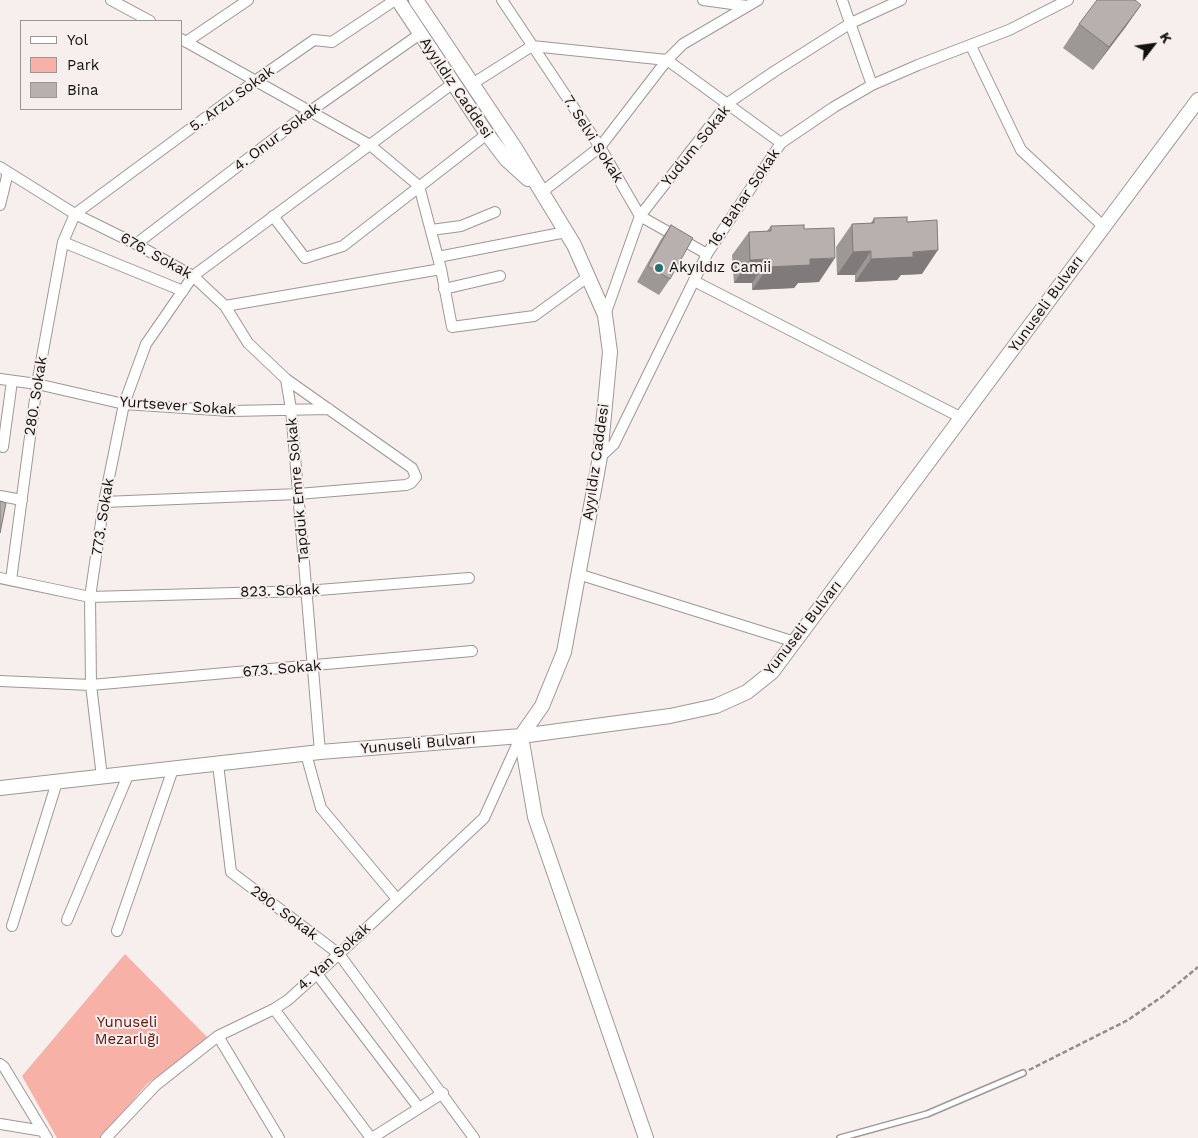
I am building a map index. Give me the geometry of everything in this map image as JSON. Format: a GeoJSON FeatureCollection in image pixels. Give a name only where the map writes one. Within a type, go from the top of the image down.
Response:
{"type":"FeatureCollection","features":[{"type":"Feature","properties":{"kind":"main road","name":"Ayyıldız Caddesi"},"geometry":{"type":"LineString","coordinates":[[397,0],[487,134],[506,159],[542,192]]}},
{"type":"Feature","properties":{"kind":"main road","name":"Ayyıldız Caddesi"},"geometry":{"type":"LineString","coordinates":[[416,0],[515,148],[542,192],[589,276],[605,315],[610,352],[600,457],[564,652],[542,706],[520,736]]}},
{"type":"Feature","properties":{"kind":"main road","name":"Yunuseli Bulvarı"},"geometry":{"type":"LineString","coordinates":[[0,788],[320,752],[520,736],[670,716],[716,706],[746,692],[772,672],[1198,100]]}},
{"type":"Feature","properties":{"kind":"main road"},"geometry":{"type":"LineString","coordinates":[[520,736],[535,817],[646,1138]]}},
{"type":"Feature","properties":{"kind":"street"},"geometry":{"type":"LineString","coordinates":[[111,0],[148,20]]}},
{"type":"Feature","properties":{"kind":"street"},"geometry":{"type":"LineString","coordinates":[[248,0],[184,40],[370,145],[420,186],[441,269],[452,327],[534,316],[589,276]]}},
{"type":"Feature","properties":{"kind":"street","name":"5. Arzu Sokak"},"geometry":{"type":"LineString","coordinates":[[75,214],[255,81],[314,40],[332,42],[397,0]]}},
{"type":"Feature","properties":{"kind":"street","name":"7. Selvi Sokak"},"geometry":{"type":"LineString","coordinates":[[502,0],[600,147],[640,216]]}},
{"type":"Feature","properties":{"kind":"street"},"geometry":{"type":"LineString","coordinates":[[703,0],[747,6]]}},
{"type":"Feature","properties":{"kind":"street"},"geometry":{"type":"LineString","coordinates":[[542,192],[600,147],[667,60],[683,44],[758,0]]}},
{"type":"Feature","properties":{"kind":"street"},"geometry":{"type":"LineString","coordinates":[[842,0],[852,23],[872,85]]}},
{"type":"Feature","properties":{"kind":"street","name":"Yudum Sokak"},"geometry":{"type":"LineString","coordinates":[[605,315],[640,216],[728,103],[852,23],[901,0]]}},
{"type":"Feature","properties":{"kind":"street","name":"16. Bahar Sokak"},"geometry":{"type":"LineString","coordinates":[[600,457],[614,444],[707,254],[782,143],[834,107],[872,85],[1009,30],[1068,0]]}},
{"type":"Feature","properties":{"kind":"street","name":"4. Onur Sokak"},"geometry":{"type":"LineString","coordinates":[[136,244],[309,112],[420,34]]}},
{"type":"Feature","properties":{"kind":"street"},"geometry":{"type":"LineString","coordinates":[[472,84],[532,46],[667,60],[782,143]]}},
{"type":"Feature","properties":{"kind":"street"},"geometry":{"type":"LineString","coordinates":[[971,46],[1021,150],[1103,226]]}},
{"type":"Feature","properties":{"kind":"street","name":"773. Sokak"},"geometry":{"type":"LineString","coordinates":[[102,777],[91,684],[90,597],[104,502],[124,404],[146,344],[193,276],[452,84]]}},
{"type":"Feature","properties":{"kind":"street"},"geometry":{"type":"LineString","coordinates":[[273,216],[305,258],[343,246],[487,134]]}},
{"type":"Feature","properties":{"kind":"street"},"geometry":{"type":"LineString","coordinates":[[0,205],[4,170]]}},
{"type":"Feature","properties":{"kind":"street","name":"676. Sokak"},"geometry":{"type":"LineString","coordinates":[[4,170],[75,214],[136,244],[193,276],[225,306],[248,343],[286,379],[412,468],[416,477],[411,483],[406,485],[298,494]]}},
{"type":"Feature","properties":{"kind":"street"},"geometry":{"type":"LineString","coordinates":[[431,230],[461,226],[495,212]]}},
{"type":"Feature","properties":{"kind":"street","name":"280. Sokak"},"geometry":{"type":"LineString","coordinates":[[11,580],[37,384],[63,242],[75,214]]}},
{"type":"Feature","properties":{"kind":"street"},"geometry":{"type":"LineString","coordinates":[[640,216],[707,254]]}},
{"type":"Feature","properties":{"kind":"street"},"geometry":{"type":"LineString","coordinates":[[438,257],[566,232]]}},
{"type":"Feature","properties":{"kind":"street"},"geometry":{"type":"LineString","coordinates":[[63,242],[183,290]]}},
{"type":"Feature","properties":{"kind":"street"},"geometry":{"type":"LineString","coordinates":[[225,306],[441,269]]}},
{"type":"Feature","properties":{"kind":"street"},"geometry":{"type":"LineString","coordinates":[[444,289],[500,276]]}},
{"type":"Feature","properties":{"kind":"street"},"geometry":{"type":"LineString","coordinates":[[694,281],[962,418]]}},
{"type":"Feature","properties":{"kind":"street","name":"Yurtsever Sokak"},"geometry":{"type":"LineString","coordinates":[[0,379],[37,384],[124,404],[231,411],[329,409]]}},
{"type":"Feature","properties":{"kind":"street","name":"Tapduk Emre Sokak"},"geometry":{"type":"LineString","coordinates":[[286,379],[291,409],[320,752]]}},
{"type":"Feature","properties":{"kind":"street"},"geometry":{"type":"LineString","coordinates":[[3,447],[12,381]]}},
{"type":"Feature","properties":{"kind":"street"},"geometry":{"type":"LineString","coordinates":[[104,502],[298,494]]}},
{"type":"Feature","properties":{"kind":"street"},"geometry":{"type":"LineString","coordinates":[[0,496],[22,500]]}},
{"type":"Feature","properties":{"kind":"street"},"geometry":{"type":"LineString","coordinates":[[578,574],[794,642]]}},
{"type":"Feature","properties":{"kind":"street","name":"823. Sokak"},"geometry":{"type":"LineString","coordinates":[[0,578],[90,597],[306,591],[469,578]]}},
{"type":"Feature","properties":{"kind":"street","name":"673. Sokak"},"geometry":{"type":"LineString","coordinates":[[0,680],[91,684],[472,651]]}},
{"type":"Feature","properties":{"kind":"street","name":"4. Yan Sokak"},"geometry":{"type":"LineString","coordinates":[[106,1138],[156,1085],[218,1036],[274,1009],[288,1000],[484,818],[520,736]]}},
{"type":"Feature","properties":{"kind":"street"},"geometry":{"type":"LineString","coordinates":[[306,754],[321,808],[397,899]]}},
{"type":"Feature","properties":{"kind":"street","name":"290. Sokak"},"geometry":{"type":"LineString","coordinates":[[218,764],[230,872],[339,954],[443,1093],[474,1138]]}},
{"type":"Feature","properties":{"kind":"street"},"geometry":{"type":"LineString","coordinates":[[118,931],[173,769]]}},
{"type":"Feature","properties":{"kind":"street"},"geometry":{"type":"LineString","coordinates":[[67,920],[129,774]]}},
{"type":"Feature","properties":{"kind":"street"},"geometry":{"type":"LineString","coordinates":[[12,926],[57,782]]}},
{"type":"Feature","properties":{"kind":"street"},"geometry":{"type":"LineString","coordinates":[[317,974],[418,1108]]}},
{"type":"Feature","properties":{"kind":"street"},"geometry":{"type":"LineString","coordinates":[[274,1009],[371,1138],[443,1093]]}},
{"type":"Feature","properties":{"kind":"street"},"geometry":{"type":"LineString","coordinates":[[218,1036],[279,1138]]}},
{"type":"Feature","properties":{"kind":"street"},"geometry":{"type":"LineString","coordinates":[[0,1064],[4,1067],[45,1135]]}},
{"type":"Feature","properties":{"kind":"street"},"geometry":{"type":"LineString","coordinates":[[0,1124],[45,1135]]}},
{"type":"Feature","properties":{"kind":"lane"},"geometry":{"type":"LineString","coordinates":[[840,1138],[926,1114],[1023,1073]]}},
{"type":"Feature","properties":{"kind":"path"},"geometry":{"type":"LineString","coordinates":[[1023,1073],[1128,1020],[1164,996],[1198,967]]}},
{"type":"Feature","properties":{"kind":"green space","name":"Yunuseli Mezarlığı"},"geometry":{"type":"Polygon","coordinates":[[[125,954],[208,1038],[147,1084],[101,1138],[57,1138],[22,1076],[125,954]]]}},
{"type":"Feature","properties":{"kind":"building"},"geometry":{"type":"Polygon","coordinates":[[[1097,0],[1135,0],[1141,5],[1109,47],[1079,24],[1097,0]]]}},
{"type":"Feature","properties":{"kind":"building"},"geometry":{"type":"Polygon","coordinates":[[[907,217],[907,222],[937,220],[938,250],[913,252],[913,257],[871,259],[871,251],[853,252],[852,224],[874,223],[874,218],[907,217]]]}},
{"type":"Feature","properties":{"kind":"building"},"geometry":{"type":"Polygon","coordinates":[[[671,225],[693,238],[670,279],[648,266],[671,225]]]}},
{"type":"Feature","properties":{"kind":"building"},"geometry":{"type":"Polygon","coordinates":[[[804,225],[804,229],[834,228],[835,258],[810,259],[810,265],[768,267],[768,259],[750,260],[749,232],[771,231],[771,226],[804,225]]]}},
{"type":"Feature","properties":{"kind":"building"},"geometry":{"type":"Polygon","coordinates":[[[0,501],[6,503],[0,533],[0,501]]]}},
{"type":"Feature","properties":{"kind":"place","name":"Akyıldız Camii"},"geometry":{"type":"Point","coordinates":[659,268]}}]}
